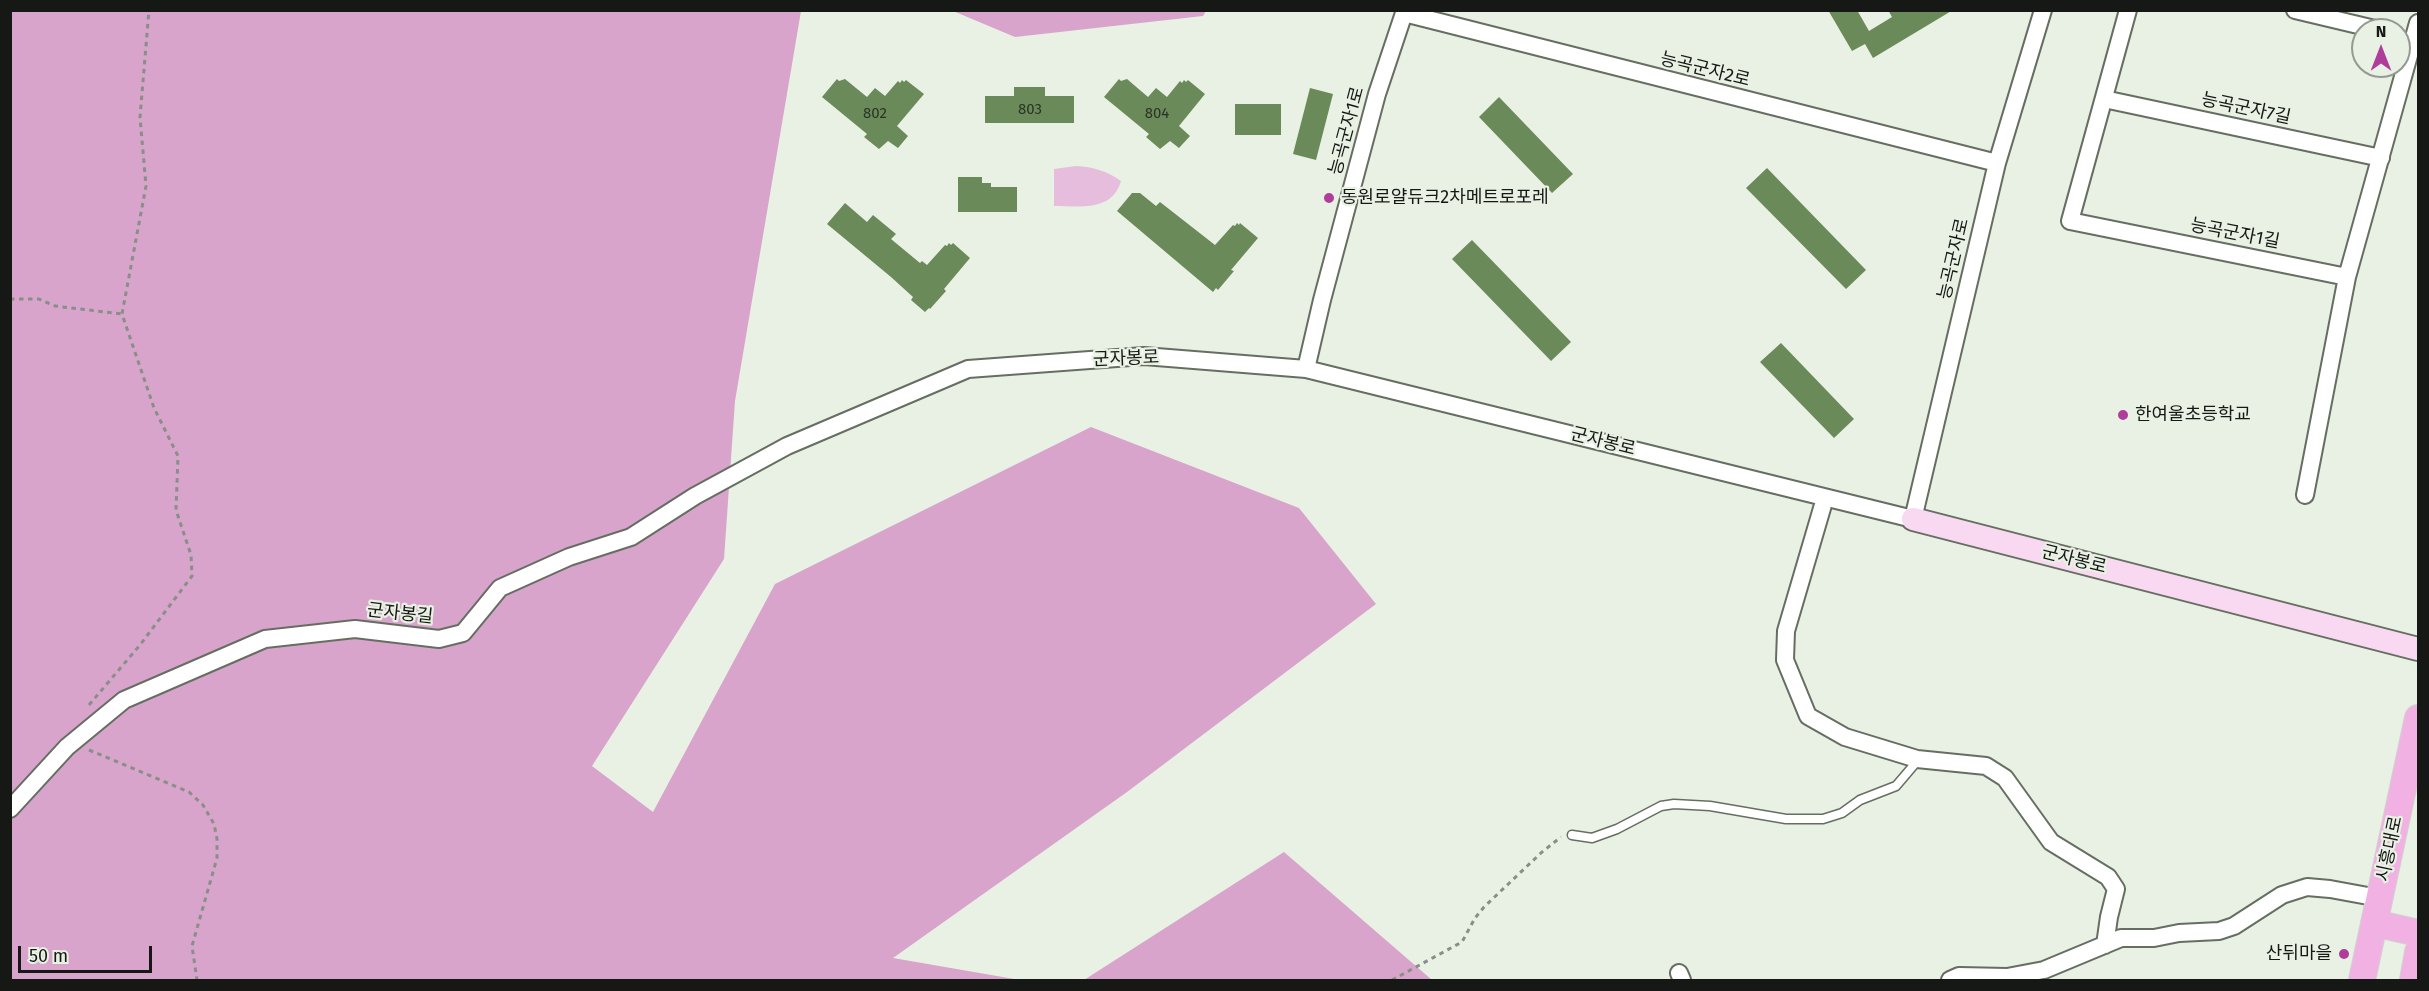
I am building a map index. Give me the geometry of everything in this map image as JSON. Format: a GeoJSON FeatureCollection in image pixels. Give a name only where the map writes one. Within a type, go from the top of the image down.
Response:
{"type":"FeatureCollection","features":[{"type":"Feature","properties":{"kind":"main road","name":"군자봉로"},"geometry":{"type":"LineString","coordinates":[[1913,519],[2418,649]]}},
{"type":"Feature","properties":{"kind":"main road","name":"시흥대로"},"geometry":{"type":"LineString","coordinates":[[2362,981],[2418,718]]}},
{"type":"Feature","properties":{"kind":"main road"},"geometry":{"type":"LineString","coordinates":[[2374,923],[2418,933]]}},
{"type":"Feature","properties":{"kind":"main road"},"geometry":{"type":"LineString","coordinates":[[2412,981],[2418,952]]}},
{"type":"Feature","properties":{"kind":"street","name":"능곡군자로"},"geometry":{"type":"LineString","coordinates":[[1913,519],[1997,164],[2043,10]]}},
{"type":"Feature","properties":{"kind":"street","name":"능곡군자1길"},"geometry":{"type":"LineString","coordinates":[[2128,10],[2070,221],[2347,277]]}},
{"type":"Feature","properties":{"kind":"street"},"geometry":{"type":"LineString","coordinates":[[2295,10],[2351,23]]}},
{"type":"Feature","properties":{"kind":"street","name":"능곡군자2로"},"geometry":{"type":"LineString","coordinates":[[1405,12],[1997,164]]}},
{"type":"Feature","properties":{"kind":"street","name":"능곡군자1로"},"geometry":{"type":"LineString","coordinates":[[1306,369],[1373,106],[1405,12]]}},
{"type":"Feature","properties":{"kind":"street"},"geometry":{"type":"LineString","coordinates":[[2305,495],[2347,277],[2400,78]]}},
{"type":"Feature","properties":{"kind":"street","name":"능곡군자7길"},"geometry":{"type":"LineString","coordinates":[[2104,99],[2380,158]]}},
{"type":"Feature","properties":{"kind":"street","name":"군자봉로"},"geometry":{"type":"LineString","coordinates":[[787,446],[968,369],[1144,356],[1306,369],[1913,519]]}},
{"type":"Feature","properties":{"kind":"street","name":"군자봉길"},"geometry":{"type":"LineString","coordinates":[[10,808],[67,747],[124,700],[265,639],[355,629],[439,639],[463,633],[500,588],[569,556],[632,537],[695,496],[787,446]]}},
{"type":"Feature","properties":{"kind":"street"},"geometry":{"type":"LineString","coordinates":[[1825,498],[1786,631],[1785,660],[1808,716],[1845,737],[1919,759],[1986,766],[2005,778],[2051,842],[2108,877],[2116,889],[2105,945]]}},
{"type":"Feature","properties":{"kind":"street"},"geometry":{"type":"LineString","coordinates":[[1950,981],[1959,976],[2007,978],[2044,970],[2121,938],[2154,938],[2179,933],[2219,931],[2234,926],[2282,895],[2307,887],[2379,898]]}},
{"type":"Feature","properties":{"kind":"lane"},"geometry":{"type":"LineString","coordinates":[[1572,835],[1592,838],[1617,829],[1661,806],[1674,804],[1710,806],[1786,819],[1823,819],[1842,813],[1860,800],[1896,786],[1919,759]]}},
{"type":"Feature","properties":{"kind":"path"},"geometry":{"type":"LineString","coordinates":[[149,10],[140,117],[146,186],[122,314],[154,408],[178,456],[176,510],[191,555],[192,576],[140,645],[75,721],[79,736],[89,750],[189,792],[203,805],[214,825],[217,858],[192,946],[197,981]]}},
{"type":"Feature","properties":{"kind":"path"},"geometry":{"type":"LineString","coordinates":[[10,299],[39,299],[55,306],[122,314]]}},
{"type":"Feature","properties":{"kind":"path"},"geometry":{"type":"LineString","coordinates":[[1392,981],[1462,942],[1484,907],[1542,852],[1560,838],[1572,835]]}},
{"type":"Feature","properties":{"kind":"shaded area"},"geometry":{"type":"Polygon","coordinates":[[[10,11],[801,11],[735,401],[724,559],[592,766],[653,812],[775,584],[1091,427],[1299,508],[1376,604],[1127,792],[893,958],[1020,980],[11,980],[10,11]]]}},
{"type":"Feature","properties":{"kind":"shaded area"},"geometry":{"type":"Polygon","coordinates":[[[953,11],[1206,11],[1203,16],[1015,37],[953,11]]]}},
{"type":"Feature","properties":{"kind":"shaded area"},"geometry":{"type":"Polygon","coordinates":[[[1076,166],[1100,170],[1121,181],[1117,191],[1103,203],[1084,206],[1054,206],[1054,169],[1076,166]]]}},
{"type":"Feature","properties":{"kind":"shaded area"},"geometry":{"type":"Polygon","coordinates":[[[1284,852],[1432,980],[1084,980],[1284,852]]]}},
{"type":"Feature","properties":{"kind":"building"},"geometry":{"type":"Polygon","coordinates":[[[1828,10],[1857,10],[1869,31],[1892,17],[1888,10],[1953,10],[1873,58],[1865,44],[1852,51],[1828,10]]]}},
{"type":"Feature","properties":{"kind":"building"},"geometry":{"type":"Polygon","coordinates":[[[837,79],[839,81],[845,79],[867,97],[875,88],[885,96],[898,81],[900,83],[902,80],[904,82],[906,80],[924,94],[897,126],[908,136],[898,148],[888,141],[879,149],[864,137],[867,134],[822,97],[837,79]]]}},
{"type":"Feature","properties":{"kind":"building"},"geometry":{"type":"Polygon","coordinates":[[[1119,79],[1121,81],[1127,79],[1148,97],[1156,88],[1167,97],[1180,81],[1182,83],[1184,80],[1186,82],[1188,80],[1205,94],[1179,126],[1190,136],[1179,148],[1170,141],[1160,149],[1146,137],[1149,134],[1104,97],[1119,79]]]}},
{"type":"Feature","properties":{"kind":"building"},"geometry":{"type":"Polygon","coordinates":[[[1014,87],[1045,87],[1045,96],[1074,96],[1074,123],[985,123],[985,96],[1014,96],[1014,87]]]}},
{"type":"Feature","properties":{"kind":"building"},"geometry":{"type":"Polygon","coordinates":[[[1310,88],[1333,94],[1316,160],[1293,154],[1310,88]]]}},
{"type":"Feature","properties":{"kind":"building"},"geometry":{"type":"Polygon","coordinates":[[[1499,97],[1573,174],[1552,193],[1479,117],[1499,97]]]}},
{"type":"Feature","properties":{"kind":"building"},"geometry":{"type":"Polygon","coordinates":[[[1235,104],[1281,104],[1281,135],[1235,135],[1235,104]]]}},
{"type":"Feature","properties":{"kind":"building"},"geometry":{"type":"Polygon","coordinates":[[[1767,168],[1866,270],[1846,289],[1746,188],[1767,168]]]}},
{"type":"Feature","properties":{"kind":"building"},"geometry":{"type":"Polygon","coordinates":[[[958,177],[982,177],[982,183],[991,183],[991,187],[1017,187],[1017,212],[958,212],[958,177]]]}},
{"type":"Feature","properties":{"kind":"building"},"geometry":{"type":"Polygon","coordinates":[[[1132,193],[1140,193],[1156,206],[1160,202],[1215,245],[1237,223],[1258,238],[1231,270],[1234,271],[1218,290],[1216,288],[1213,292],[1117,211],[1132,193]]]}},
{"type":"Feature","properties":{"kind":"building"},"geometry":{"type":"Polygon","coordinates":[[[845,203],[867,222],[873,215],[896,234],[891,239],[920,263],[922,261],[927,265],[949,243],[951,245],[953,243],[970,258],[944,289],[946,291],[925,312],[911,300],[913,297],[891,277],[827,224],[845,203]]]}},
{"type":"Feature","properties":{"kind":"building"},"geometry":{"type":"Polygon","coordinates":[[[1472,240],[1571,342],[1551,361],[1452,259],[1472,240]]]}},
{"type":"Feature","properties":{"kind":"building"},"geometry":{"type":"Polygon","coordinates":[[[1781,343],[1854,419],[1834,438],[1760,362],[1781,343]]]}},
{"type":"Feature","properties":{"kind":"place","name":"동원로얄듀크2차메트로포레"},"geometry":{"type":"Point","coordinates":[1329,198]}},
{"type":"Feature","properties":{"kind":"place","name":"한여울초등학교"},"geometry":{"type":"Point","coordinates":[2123,415]}},
{"type":"Feature","properties":{"kind":"place","name":"산뒤마을"},"geometry":{"type":"Point","coordinates":[2344,954]}}]}
